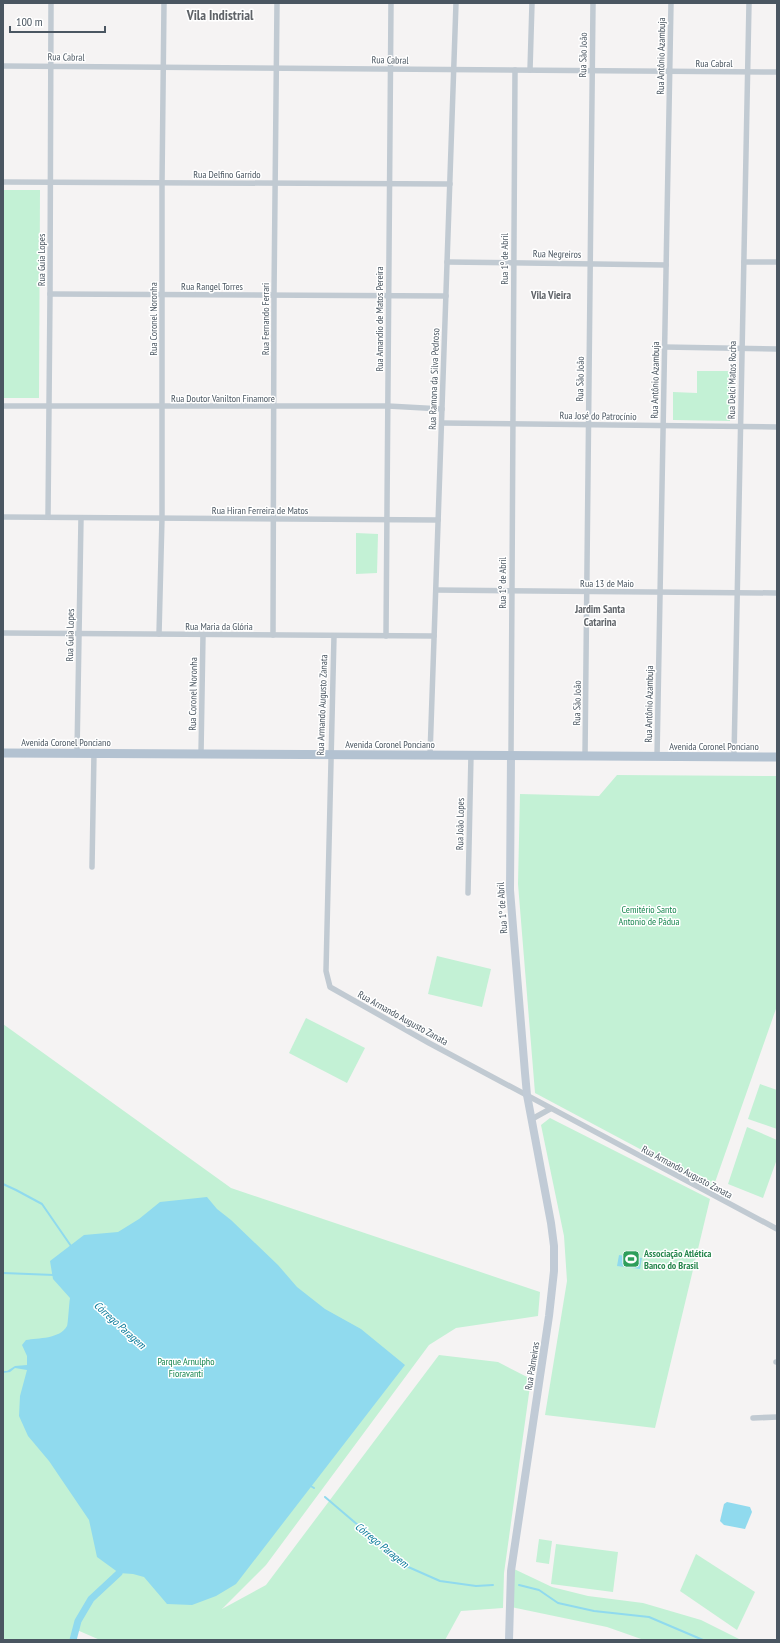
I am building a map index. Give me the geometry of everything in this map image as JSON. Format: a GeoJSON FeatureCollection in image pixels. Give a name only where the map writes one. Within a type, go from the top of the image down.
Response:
{"type":"FeatureCollection","features":[{"type":"Feature","properties":{"kind":"main road","name":"Avenida Coronel Ponciano"},"geometry":{"type":"LineString","coordinates":[[3,753],[777,757]]}},
{"type":"Feature","properties":{"kind":"street","name":"Rua Guia Lopes"},"geometry":{"type":"LineString","coordinates":[[48,517],[51,3]]}},
{"type":"Feature","properties":{"kind":"street","name":"Rua Coronel Noronha"},"geometry":{"type":"LineString","coordinates":[[159,634],[163,406],[162,183],[164,3]]}},
{"type":"Feature","properties":{"kind":"street","name":"Rua Fernando Ferrari"},"geometry":{"type":"LineString","coordinates":[[273,635],[274,295],[278,3]]}},
{"type":"Feature","properties":{"kind":"street","name":"Rua Amandio de Matos Pereira"},"geometry":{"type":"LineString","coordinates":[[386,636],[390,3]]}},
{"type":"Feature","properties":{"kind":"street","name":"Rua Ramona da Silva Pedroso"},"geometry":{"type":"LineString","coordinates":[[430,755],[456,3]]}},
{"type":"Feature","properties":{"kind":"street"},"geometry":{"type":"LineString","coordinates":[[530,70],[532,3]]}},
{"type":"Feature","properties":{"kind":"street","name":"Rua São João"},"geometry":{"type":"LineString","coordinates":[[585,756],[593,3]]}},
{"type":"Feature","properties":{"kind":"street","name":"Rua Antônio Azambuja"},"geometry":{"type":"LineString","coordinates":[[657,756],[671,3]]}},
{"type":"Feature","properties":{"kind":"street","name":"Rua Delci Matos Rocha"},"geometry":{"type":"LineString","coordinates":[[734,757],[749,3]]}},
{"type":"Feature","properties":{"kind":"street","name":"Rua Cabral"},"geometry":{"type":"LineString","coordinates":[[3,66],[777,72]]}},
{"type":"Feature","properties":{"kind":"street","name":"Rua 1º de Abril"},"geometry":{"type":"LineString","coordinates":[[515,70],[510,890],[527,1095]]}},
{"type":"Feature","properties":{"kind":"street","name":"Rua Delfino Garrido"},"geometry":{"type":"LineString","coordinates":[[3,182],[450,184]]}},
{"type":"Feature","properties":{"kind":"street","name":"Rua Negreiros"},"geometry":{"type":"LineString","coordinates":[[447,262],[666,265]]}},
{"type":"Feature","properties":{"kind":"street"},"geometry":{"type":"LineString","coordinates":[[744,262],[777,262]]}},
{"type":"Feature","properties":{"kind":"street","name":"Rua Rangel Torres"},"geometry":{"type":"LineString","coordinates":[[50,294],[446,296]]}},
{"type":"Feature","properties":{"kind":"street"},"geometry":{"type":"LineString","coordinates":[[664,347],[777,349]]}},
{"type":"Feature","properties":{"kind":"street","name":"Rua Doutor Vanilton Finamore"},"geometry":{"type":"LineString","coordinates":[[3,406],[388,406],[442,409]]}},
{"type":"Feature","properties":{"kind":"street","name":"Rua José do Patrocínio"},"geometry":{"type":"LineString","coordinates":[[442,423],[777,427]]}},
{"type":"Feature","properties":{"kind":"street","name":"Rua Hiran Ferreira de Matos"},"geometry":{"type":"LineString","coordinates":[[3,517],[438,520]]}},
{"type":"Feature","properties":{"kind":"street","name":"Rua Guia Lopes"},"geometry":{"type":"LineString","coordinates":[[78,754],[81,518]]}},
{"type":"Feature","properties":{"kind":"street","name":"Rua 13 de Maio"},"geometry":{"type":"LineString","coordinates":[[436,590],[777,593]]}},
{"type":"Feature","properties":{"kind":"street","name":"Rua Maria da Glória"},"geometry":{"type":"LineString","coordinates":[[3,633],[434,636]]}},
{"type":"Feature","properties":{"kind":"street","name":"Rua Coronel Noronha"},"geometry":{"type":"LineString","coordinates":[[201,754],[203,635]]}},
{"type":"Feature","properties":{"kind":"street","name":"Rua Armando Augusto Zanata"},"geometry":{"type":"LineString","coordinates":[[334,636],[326,971],[330,987],[429,1044],[777,1229]]}},
{"type":"Feature","properties":{"kind":"street"},"geometry":{"type":"LineString","coordinates":[[92,867],[94,754]]}},
{"type":"Feature","properties":{"kind":"street","name":"Rua João Lopes"},"geometry":{"type":"LineString","coordinates":[[468,893],[471,755]]}},
{"type":"Feature","properties":{"kind":"street","name":"Rua Palmeiras"},"geometry":{"type":"LineString","coordinates":[[509,1640],[510,1571],[549,1316],[554,1271],[553,1238],[527,1095]]}},
{"type":"Feature","properties":{"kind":"street"},"geometry":{"type":"LineString","coordinates":[[532,1119],[550,1109]]}},
{"type":"Feature","properties":{"kind":"street"},"geometry":{"type":"LineString","coordinates":[[753,1418],[777,1417]]}},
{"type":"Feature","properties":{"kind":"green space"},"geometry":{"type":"Polygon","coordinates":[[[3,190],[40,190],[39,398],[3,398],[3,190]]]}},
{"type":"Feature","properties":{"kind":"green space"},"geometry":{"type":"Polygon","coordinates":[[[697,371],[731,371],[730,421],[673,420],[673,392],[697,393],[697,371]]]}},
{"type":"Feature","properties":{"kind":"green space"},"geometry":{"type":"Polygon","coordinates":[[[356,533],[378,534],[377,573],[356,574],[356,533]]]}},
{"type":"Feature","properties":{"kind":"green space","name":"Cemitério Santo Antonio de Pádua"},"geometry":{"type":"Polygon","coordinates":[[[617,775],[777,776],[777,1006],[713,1188],[535,1093],[518,884],[520,794],[599,796],[617,775]]]}},
{"type":"Feature","properties":{"kind":"green space"},"geometry":{"type":"Polygon","coordinates":[[[437,956],[491,969],[482,1007],[428,994],[437,956]]]}},
{"type":"Feature","properties":{"kind":"green space"},"geometry":{"type":"Polygon","coordinates":[[[306,1018],[365,1048],[347,1083],[289,1053],[306,1018]]]}},
{"type":"Feature","properties":{"kind":"green space","name":"Parque Arnulpho Fioravanti"},"geometry":{"type":"Polygon","coordinates":[[[3,1024],[231,1188],[540,1292],[538,1316],[456,1328],[429,1345],[266,1565],[222,1609],[266,1585],[439,1355],[498,1362],[531,1379],[504,1573],[503,1608],[461,1611],[445,1640],[100,1640],[77,1630],[75,1640],[3,1640],[3,1024]]]}},
{"type":"Feature","properties":{"kind":"green space"},"geometry":{"type":"Polygon","coordinates":[[[760,1084],[777,1090],[777,1129],[748,1119],[760,1084]]]}},
{"type":"Feature","properties":{"kind":"green space","name":"Associação Atlética Banco do Brasil"},"geometry":{"type":"Polygon","coordinates":[[[550,1118],[710,1199],[655,1428],[545,1415],[567,1281],[564,1236],[541,1125],[550,1118]]]}},
{"type":"Feature","properties":{"kind":"green space"},"geometry":{"type":"Polygon","coordinates":[[[747,1127],[777,1140],[777,1159],[763,1198],[728,1184],[747,1127]]]}},
{"type":"Feature","properties":{"kind":"green space"},"geometry":{"type":"Polygon","coordinates":[[[539,1539],[552,1541],[549,1564],[536,1562],[539,1539]]]}},
{"type":"Feature","properties":{"kind":"green space"},"geometry":{"type":"Polygon","coordinates":[[[556,1544],[618,1552],[613,1592],[551,1584],[556,1544]]]}},
{"type":"Feature","properties":{"kind":"green space"},"geometry":{"type":"Polygon","coordinates":[[[696,1554],[755,1592],[737,1630],[680,1591],[696,1554]]]}},
{"type":"Feature","properties":{"kind":"green space"},"geometry":{"type":"Polygon","coordinates":[[[514,1569],[552,1587],[588,1596],[643,1603],[701,1620],[741,1640],[644,1640],[607,1627],[511,1607],[514,1569]]]}},
{"type":"Feature","properties":{"kind":"water"},"geometry":{"type":"Polygon","coordinates":[[[207,1197],[217,1209],[231,1220],[278,1265],[297,1287],[325,1309],[361,1329],[405,1365],[236,1584],[216,1596],[192,1605],[167,1604],[144,1577],[133,1574],[119,1573],[97,1557],[89,1520],[49,1461],[28,1436],[19,1416],[20,1396],[27,1370],[15,1368],[10,1372],[3,1373],[3,1371],[7,1371],[15,1366],[27,1365],[27,1356],[22,1345],[26,1340],[54,1336],[64,1330],[67,1326],[70,1298],[53,1279],[50,1261],[84,1235],[118,1232],[139,1219],[160,1202],[207,1197]]]}},
{"type":"Feature","properties":{"kind":"water"},"geometry":{"type":"Polygon","coordinates":[[[619,1255],[642,1258],[640,1269],[617,1266],[619,1255]]]}},
{"type":"Feature","properties":{"kind":"water"},"geometry":{"type":"Polygon","coordinates":[[[727,1502],[750,1507],[752,1512],[745,1529],[724,1525],[720,1521],[724,1504],[727,1502]]]}},
{"type":"Feature","properties":{"kind":"waterway"},"geometry":{"type":"LineString","coordinates":[[3,1184],[42,1204],[71,1246]]}},
{"type":"Feature","properties":{"kind":"waterway","name":"Córrego Paragem"},"geometry":{"type":"LineString","coordinates":[[3,1273],[54,1275]]}},
{"type":"Feature","properties":{"kind":"waterway","name":"Córrego Paragem"},"geometry":{"type":"LineString","coordinates":[[309,1485],[314,1488]]}},
{"type":"Feature","properties":{"kind":"waterway","name":"Córrego Paragem"},"geometry":{"type":"LineString","coordinates":[[325,1497],[406,1566],[440,1581],[476,1586],[493,1585]]}},
{"type":"Feature","properties":{"kind":"waterway"},"geometry":{"type":"LineString","coordinates":[[73,1640],[78,1621],[91,1599],[119,1573]]}},
{"type":"Feature","properties":{"kind":"waterway","name":"Córrego Paragem"},"geometry":{"type":"LineString","coordinates":[[519,1585],[539,1590],[558,1603],[594,1611],[649,1617],[703,1640]]}},
{"type":"Feature","properties":{"kind":"place","name":"Associação Atlética Banco do Brasil"},"geometry":{"type":"Point","coordinates":[631,1259]}},
{"type":"Feature","properties":{"kind":"district","name":"Vila Indistrial"},"geometry":{"type":"Point","coordinates":[220,15]}},
{"type":"Feature","properties":{"kind":"district","name":"Vila Vieira"},"geometry":{"type":"Point","coordinates":[551,295]}},
{"type":"Feature","properties":{"kind":"district","name":"Jardim Santa Catarina"},"geometry":{"type":"Point","coordinates":[600,615]}}]}
